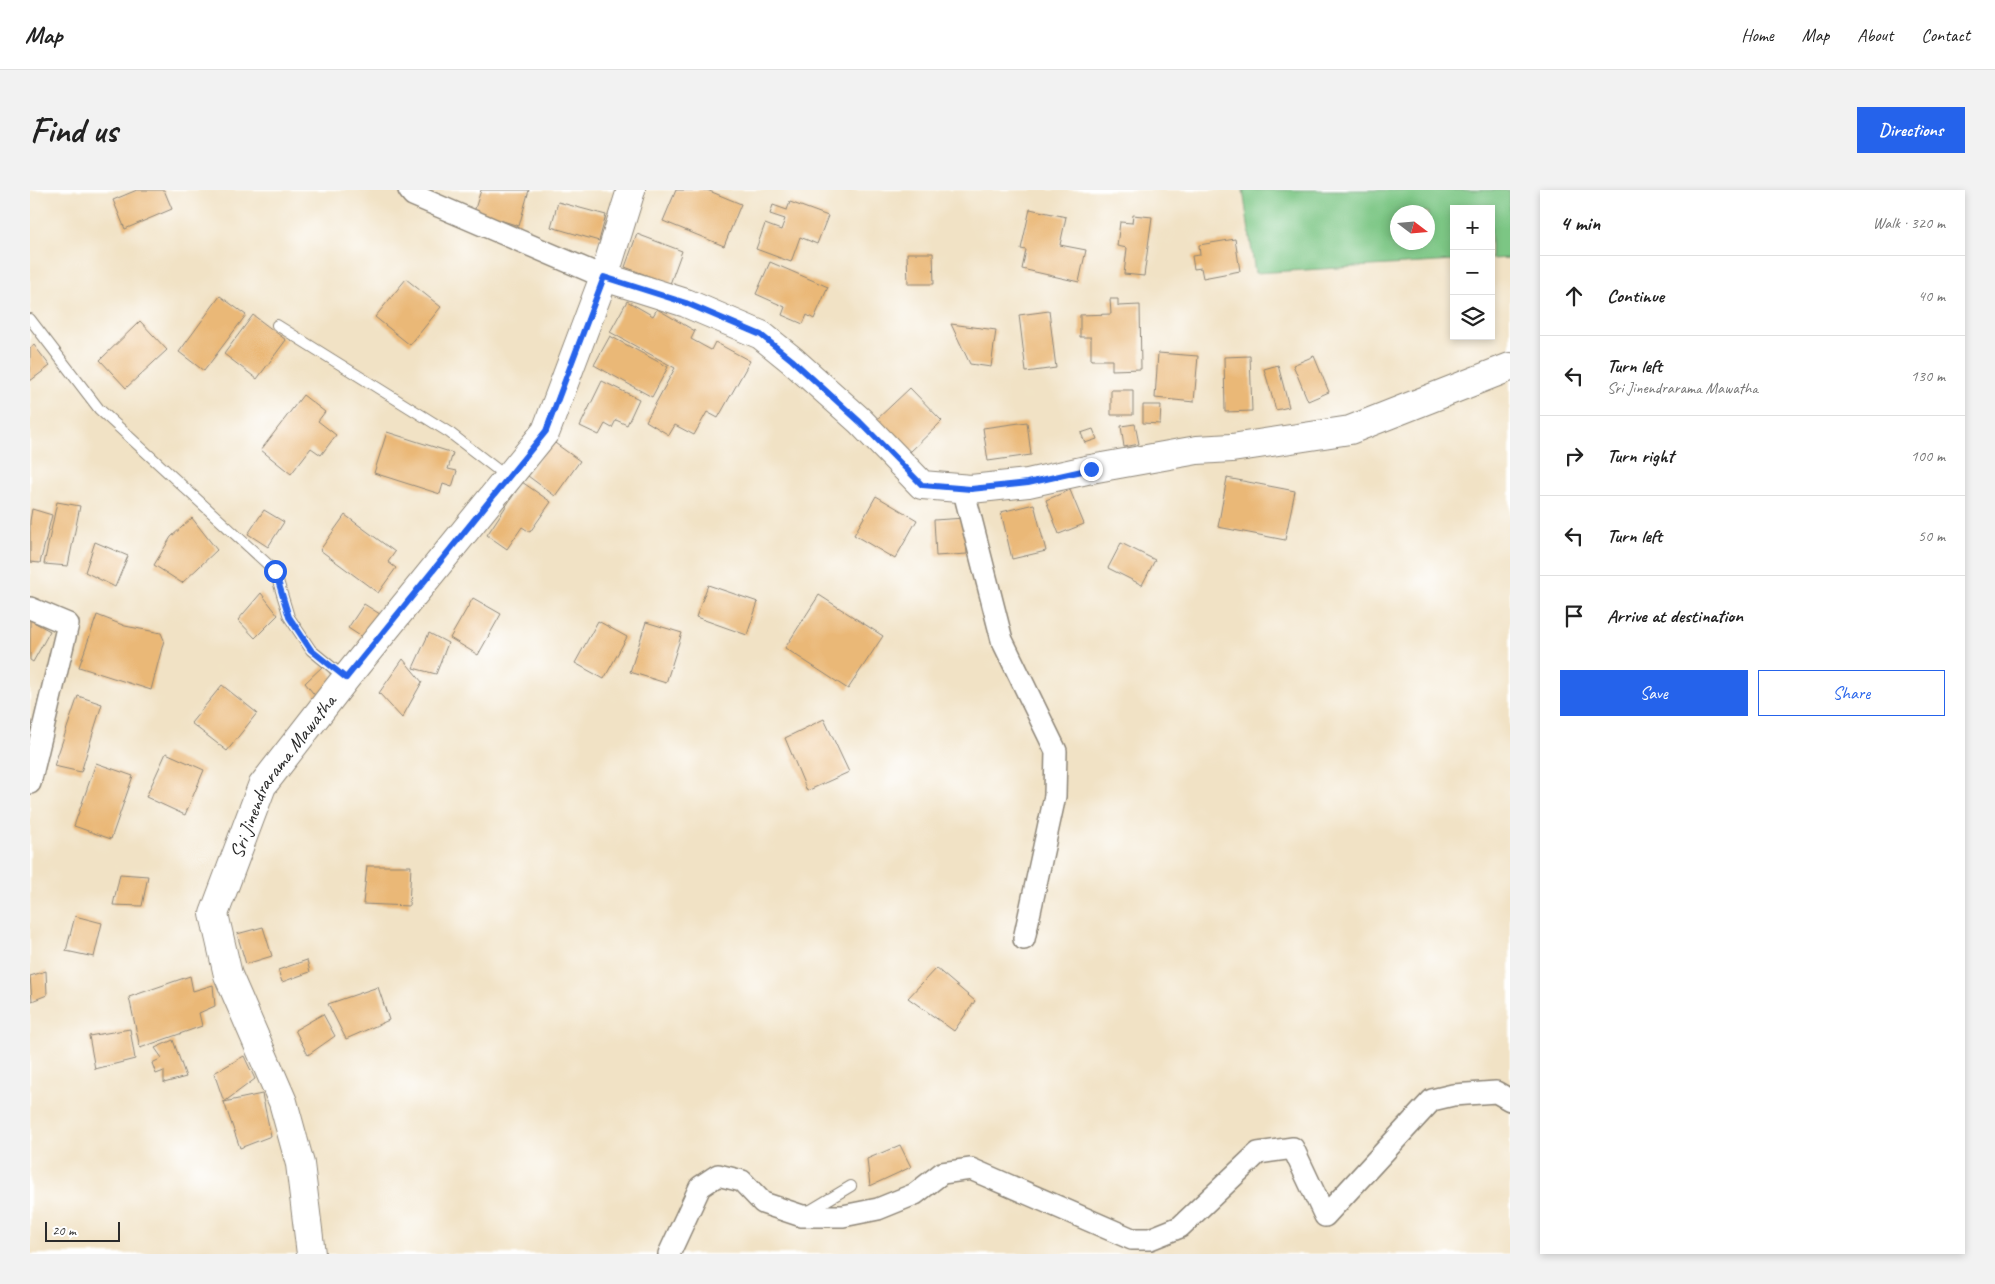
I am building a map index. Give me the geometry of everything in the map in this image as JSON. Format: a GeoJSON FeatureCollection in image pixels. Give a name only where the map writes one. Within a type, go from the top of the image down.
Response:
{"type":"FeatureCollection","features":[{"type":"Feature","properties":{"kind":"main road","name":"Sri Jinendrarama Mawatha"},"geometry":{"type":"LineString","coordinates":[[311,1254],[300,1164],[283,1102],[228,975],[214,914],[262,786],[346,678],[546,431],[604,277],[631,190]]}},
{"type":"Feature","properties":{"kind":"main road"},"geometry":{"type":"LineString","coordinates":[[604,277],[686,303],[761,335],[792,360],[860,422],[922,485],[963,488],[1028,483],[1091,469],[1197,450],[1232,448],[1350,430],[1510,367]]}},
{"type":"Feature","properties":{"kind":"street"},"geometry":{"type":"LineString","coordinates":[[409,190],[413,195],[604,277]]}},
{"type":"Feature","properties":{"kind":"street"},"geometry":{"type":"LineString","coordinates":[[963,488],[1002,640],[1056,751],[1055,796],[1024,939]]}},
{"type":"Feature","properties":{"kind":"street"},"geometry":{"type":"LineString","coordinates":[[30,608],[68,624],[30,783]]}},
{"type":"Feature","properties":{"kind":"street"},"geometry":{"type":"LineString","coordinates":[[669,1254],[700,1187],[718,1175],[742,1181],[763,1203],[802,1216],[843,1216],[878,1209],[915,1194],[942,1173],[971,1169],[1132,1239],[1150,1240],[1180,1227],[1258,1153],[1293,1148],[1325,1216],[1432,1100],[1453,1095],[1496,1092],[1510,1100]]}},
{"type":"Feature","properties":{"kind":"lane"},"geometry":{"type":"LineString","coordinates":[[30,319],[98,409],[275,571],[289,617],[311,650],[346,678]]}},
{"type":"Feature","properties":{"kind":"lane"},"geometry":{"type":"LineString","coordinates":[[277,325],[450,433],[508,478]]}},
{"type":"Feature","properties":{"kind":"lane"},"geometry":{"type":"LineString","coordinates":[[802,1216],[851,1186]]}},
{"type":"Feature","properties":{"kind":"green space"},"geometry":{"type":"Polygon","coordinates":[[[1243,190],[1510,190],[1510,258],[1495,259],[1495,205],[1450,205],[1450,261],[1255,273],[1243,190]]]}},
{"type":"Feature","properties":{"kind":"building"},"geometry":{"type":"Polygon","coordinates":[[[137,190],[164,190],[172,209],[125,229],[113,200],[137,190]]]}},
{"type":"Feature","properties":{"kind":"building"},"geometry":{"type":"Polygon","coordinates":[[[481,190],[529,190],[519,226],[474,212],[481,190]]]}},
{"type":"Feature","properties":{"kind":"building"},"geometry":{"type":"Polygon","coordinates":[[[676,190],[707,190],[741,204],[724,246],[663,221],[676,190]]]}},
{"type":"Feature","properties":{"kind":"building"},"geometry":{"type":"Polygon","coordinates":[[[558,202],[606,215],[599,241],[551,227],[558,202]]]}},
{"type":"Feature","properties":{"kind":"building"},"geometry":{"type":"Polygon","coordinates":[[[790,202],[828,216],[817,244],[800,237],[791,262],[756,249],[765,224],[781,230],[785,219],[770,214],[773,205],[787,210],[790,202]]]}},
{"type":"Feature","properties":{"kind":"building"},"geometry":{"type":"Polygon","coordinates":[[[1030,209],[1066,217],[1060,245],[1086,250],[1079,282],[1022,269],[1026,250],[1021,249],[1030,209]]]}},
{"type":"Feature","properties":{"kind":"building"},"geometry":{"type":"Polygon","coordinates":[[[1133,215],[1152,217],[1144,276],[1124,274],[1127,248],[1117,246],[1120,222],[1132,223],[1133,215]]]}},
{"type":"Feature","properties":{"kind":"building"},"geometry":{"type":"Polygon","coordinates":[[[637,234],[682,251],[670,284],[625,267],[637,234]]]}},
{"type":"Feature","properties":{"kind":"building"},"geometry":{"type":"Polygon","coordinates":[[[1235,239],[1240,271],[1203,278],[1201,268],[1194,269],[1192,256],[1200,255],[1199,245],[1235,239]]]}},
{"type":"Feature","properties":{"kind":"building"},"geometry":{"type":"Polygon","coordinates":[[[907,253],[933,253],[934,284],[908,284],[907,253]]]}},
{"type":"Feature","properties":{"kind":"building"},"geometry":{"type":"Polygon","coordinates":[[[770,262],[828,287],[814,319],[807,315],[803,324],[782,315],[785,307],[756,294],[770,262]]]}},
{"type":"Feature","properties":{"kind":"building"},"geometry":{"type":"Polygon","coordinates":[[[406,279],[441,307],[410,345],[375,317],[406,279]]]}},
{"type":"Feature","properties":{"kind":"building"},"geometry":{"type":"Polygon","coordinates":[[[220,296],[246,315],[204,371],[179,352],[220,296]]]}},
{"type":"Feature","properties":{"kind":"building"},"geometry":{"type":"Polygon","coordinates":[[[1110,299],[1118,299],[1118,306],[1140,305],[1141,369],[1112,370],[1112,360],[1091,360],[1091,337],[1080,337],[1080,315],[1111,314],[1110,299]]]}},
{"type":"Feature","properties":{"kind":"building"},"geometry":{"type":"Polygon","coordinates":[[[627,301],[653,316],[657,309],[695,331],[691,339],[711,350],[715,342],[750,361],[718,418],[707,412],[694,435],[675,425],[669,435],[646,421],[675,368],[610,332],[627,301]]]}},
{"type":"Feature","properties":{"kind":"building"},"geometry":{"type":"Polygon","coordinates":[[[1049,311],[1056,368],[1026,372],[1019,315],[1049,311]]]}},
{"type":"Feature","properties":{"kind":"building"},"geometry":{"type":"Polygon","coordinates":[[[253,315],[286,340],[257,379],[224,354],[253,315]]]}},
{"type":"Feature","properties":{"kind":"building"},"geometry":{"type":"Polygon","coordinates":[[[140,321],[167,350],[126,388],[100,360],[140,321]]]}},
{"type":"Feature","properties":{"kind":"building"},"geometry":{"type":"Polygon","coordinates":[[[951,324],[996,330],[991,367],[970,364],[951,324]]]}},
{"type":"Feature","properties":{"kind":"building"},"geometry":{"type":"Polygon","coordinates":[[[610,336],[668,367],[652,397],[594,365],[610,336]]]}},
{"type":"Feature","properties":{"kind":"building"},"geometry":{"type":"Polygon","coordinates":[[[34,345],[50,366],[30,381],[30,348],[34,345]]]}},
{"type":"Feature","properties":{"kind":"building"},"geometry":{"type":"Polygon","coordinates":[[[1158,353],[1198,356],[1194,402],[1155,398],[1158,353]]]}},
{"type":"Feature","properties":{"kind":"building"},"geometry":{"type":"Polygon","coordinates":[[[1250,356],[1252,411],[1225,412],[1224,357],[1250,356]]]}},
{"type":"Feature","properties":{"kind":"building"},"geometry":{"type":"Polygon","coordinates":[[[1314,356],[1329,392],[1308,401],[1293,365],[1314,356]]]}},
{"type":"Feature","properties":{"kind":"building"},"geometry":{"type":"Polygon","coordinates":[[[1278,365],[1289,407],[1276,410],[1264,369],[1278,365]]]}},
{"type":"Feature","properties":{"kind":"building"},"geometry":{"type":"Polygon","coordinates":[[[602,381],[639,399],[627,425],[616,420],[612,428],[605,424],[599,435],[580,426],[602,381]]]}},
{"type":"Feature","properties":{"kind":"building"},"geometry":{"type":"Polygon","coordinates":[[[910,388],[942,421],[908,454],[875,421],[910,388]]]}},
{"type":"Feature","properties":{"kind":"building"},"geometry":{"type":"Polygon","coordinates":[[[1111,390],[1133,390],[1133,415],[1111,415],[1111,390]]]}},
{"type":"Feature","properties":{"kind":"building"},"geometry":{"type":"Polygon","coordinates":[[[303,395],[325,412],[318,421],[336,435],[321,455],[311,448],[291,474],[261,450],[303,395]]]}},
{"type":"Feature","properties":{"kind":"building"},"geometry":{"type":"Polygon","coordinates":[[[1143,405],[1161,405],[1160,424],[1143,423],[1143,405]]]}},
{"type":"Feature","properties":{"kind":"building"},"geometry":{"type":"Polygon","coordinates":[[[1027,422],[1031,455],[988,461],[983,428],[1027,422]]]}},
{"type":"Feature","properties":{"kind":"building"},"geometry":{"type":"Polygon","coordinates":[[[1135,424],[1139,444],[1124,447],[1121,426],[1135,424]]]}},
{"type":"Feature","properties":{"kind":"building"},"geometry":{"type":"Polygon","coordinates":[[[1093,429],[1097,439],[1085,443],[1081,433],[1093,429]]]}},
{"type":"Feature","properties":{"kind":"building"},"geometry":{"type":"Polygon","coordinates":[[[387,432],[453,453],[448,469],[457,471],[452,487],[443,484],[440,494],[374,473],[387,432]]]}},
{"type":"Feature","properties":{"kind":"building"},"geometry":{"type":"Polygon","coordinates":[[[552,441],[580,461],[555,496],[528,476],[552,441]]]}},
{"type":"Feature","properties":{"kind":"building"},"geometry":{"type":"Polygon","coordinates":[[[1227,478],[1295,491],[1285,540],[1218,527],[1227,478]]]}},
{"type":"Feature","properties":{"kind":"building"},"geometry":{"type":"Polygon","coordinates":[[[522,482],[551,502],[530,532],[522,527],[507,549],[487,535],[522,482]]]}},
{"type":"Feature","properties":{"kind":"building"},"geometry":{"type":"Polygon","coordinates":[[[1070,490],[1084,524],[1059,534],[1046,500],[1070,490]]]}},
{"type":"Feature","properties":{"kind":"building"},"geometry":{"type":"Polygon","coordinates":[[[876,496],[917,520],[895,559],[854,535],[876,496]]]}},
{"type":"Feature","properties":{"kind":"building"},"geometry":{"type":"Polygon","coordinates":[[[57,502],[80,506],[68,566],[44,564],[57,502]]]}},
{"type":"Feature","properties":{"kind":"building"},"geometry":{"type":"Polygon","coordinates":[[[1034,504],[1046,551],[1012,559],[1001,512],[1034,504]]]}},
{"type":"Feature","properties":{"kind":"building"},"geometry":{"type":"Polygon","coordinates":[[[32,509],[52,515],[40,563],[30,562],[30,521],[32,509]]]}},
{"type":"Feature","properties":{"kind":"building"},"geometry":{"type":"Polygon","coordinates":[[[264,510],[284,522],[268,547],[248,534],[264,510]]]}},
{"type":"Feature","properties":{"kind":"building"},"geometry":{"type":"Polygon","coordinates":[[[345,515],[395,552],[388,562],[396,568],[378,593],[320,550],[345,515]]]}},
{"type":"Feature","properties":{"kind":"building"},"geometry":{"type":"Polygon","coordinates":[[[192,518],[217,550],[182,583],[154,565],[171,537],[192,518]]]}},
{"type":"Feature","properties":{"kind":"building"},"geometry":{"type":"Polygon","coordinates":[[[965,518],[967,554],[936,556],[934,520],[965,518]]]}},
{"type":"Feature","properties":{"kind":"building"},"geometry":{"type":"Polygon","coordinates":[[[95,542],[128,556],[115,587],[85,572],[95,542]]]}},
{"type":"Feature","properties":{"kind":"building"},"geometry":{"type":"Polygon","coordinates":[[[1121,543],[1155,560],[1142,585],[1108,568],[1121,543]]]}},
{"type":"Feature","properties":{"kind":"building"},"geometry":{"type":"Polygon","coordinates":[[[708,585],[758,602],[747,635],[696,617],[708,585]]]}},
{"type":"Feature","properties":{"kind":"building"},"geometry":{"type":"Polygon","coordinates":[[[261,593],[278,615],[255,638],[238,620],[261,593]]]}},
{"type":"Feature","properties":{"kind":"building"},"geometry":{"type":"Polygon","coordinates":[[[819,595],[883,636],[848,689],[785,648],[819,595]]]}},
{"type":"Feature","properties":{"kind":"building"},"geometry":{"type":"Polygon","coordinates":[[[473,598],[501,614],[478,655],[450,638],[473,598]]]}},
{"type":"Feature","properties":{"kind":"building"},"geometry":{"type":"Polygon","coordinates":[[[364,604],[383,616],[368,641],[348,628],[364,604]]]}},
{"type":"Feature","properties":{"kind":"building"},"geometry":{"type":"Polygon","coordinates":[[[97,615],[125,626],[161,633],[164,640],[151,690],[79,667],[97,615]]]}},
{"type":"Feature","properties":{"kind":"building"},"geometry":{"type":"Polygon","coordinates":[[[30,620],[50,631],[33,662],[30,660],[30,620]]]}},
{"type":"Feature","properties":{"kind":"building"},"geometry":{"type":"Polygon","coordinates":[[[598,621],[627,637],[604,679],[575,663],[598,621]]]}},
{"type":"Feature","properties":{"kind":"building"},"geometry":{"type":"Polygon","coordinates":[[[646,622],[682,633],[666,683],[630,672],[646,622]]]}},
{"type":"Feature","properties":{"kind":"building"},"geometry":{"type":"Polygon","coordinates":[[[429,633],[448,643],[436,674],[413,668],[429,633]]]}},
{"type":"Feature","properties":{"kind":"building"},"geometry":{"type":"Polygon","coordinates":[[[403,659],[422,682],[402,718],[379,693],[403,659]]]}},
{"type":"Feature","properties":{"kind":"building"},"geometry":{"type":"Polygon","coordinates":[[[324,665],[337,683],[321,703],[305,683],[324,665]]]}},
{"type":"Feature","properties":{"kind":"building"},"geometry":{"type":"Polygon","coordinates":[[[222,685],[257,713],[227,751],[191,723],[222,685]]]}},
{"type":"Feature","properties":{"kind":"building"},"geometry":{"type":"Polygon","coordinates":[[[78,696],[102,704],[81,772],[54,766],[78,696]]]}},
{"type":"Feature","properties":{"kind":"building"},"geometry":{"type":"Polygon","coordinates":[[[824,719],[849,772],[807,791],[785,738],[824,719]]]}},
{"type":"Feature","properties":{"kind":"building"},"geometry":{"type":"Polygon","coordinates":[[[166,753],[204,770],[185,815],[146,797],[166,753]]]}},
{"type":"Feature","properties":{"kind":"building"},"geometry":{"type":"Polygon","coordinates":[[[96,763],[133,776],[111,839],[74,826],[96,763]]]}},
{"type":"Feature","properties":{"kind":"building"},"geometry":{"type":"Polygon","coordinates":[[[367,866],[411,866],[409,906],[363,904],[367,866]]]}},
{"type":"Feature","properties":{"kind":"building"},"geometry":{"type":"Polygon","coordinates":[[[120,874],[148,876],[142,906],[113,905],[120,874]]]}},
{"type":"Feature","properties":{"kind":"building"},"geometry":{"type":"Polygon","coordinates":[[[75,916],[102,923],[94,957],[66,951],[75,916]]]}},
{"type":"Feature","properties":{"kind":"building"},"geometry":{"type":"Polygon","coordinates":[[[263,927],[272,956],[246,964],[237,934],[263,927]]]}},
{"type":"Feature","properties":{"kind":"building"},"geometry":{"type":"Polygon","coordinates":[[[307,960],[310,972],[282,982],[278,970],[307,960]]]}},
{"type":"Feature","properties":{"kind":"building"},"geometry":{"type":"Polygon","coordinates":[[[936,968],[975,1001],[954,1031],[908,998],[936,968]]]}},
{"type":"Feature","properties":{"kind":"building"},"geometry":{"type":"Polygon","coordinates":[[[46,971],[47,995],[32,1001],[30,976],[46,971]]]}},
{"type":"Feature","properties":{"kind":"building"},"geometry":{"type":"Polygon","coordinates":[[[190,976],[193,991],[213,985],[215,1006],[199,1013],[202,1026],[140,1048],[129,997],[190,976]]]}},
{"type":"Feature","properties":{"kind":"building"},"geometry":{"type":"Polygon","coordinates":[[[378,987],[389,1020],[346,1039],[328,1004],[378,987]]]}},
{"type":"Feature","properties":{"kind":"building"},"geometry":{"type":"Polygon","coordinates":[[[323,1014],[335,1036],[308,1055],[295,1030],[323,1014]]]}},
{"type":"Feature","properties":{"kind":"building"},"geometry":{"type":"Polygon","coordinates":[[[130,1029],[135,1059],[95,1069],[89,1036],[130,1029]]]}},
{"type":"Feature","properties":{"kind":"building"},"geometry":{"type":"Polygon","coordinates":[[[173,1040],[186,1077],[164,1083],[164,1071],[156,1074],[152,1063],[162,1058],[155,1048],[173,1040]]]}},
{"type":"Feature","properties":{"kind":"building"},"geometry":{"type":"Polygon","coordinates":[[[244,1056],[255,1079],[224,1102],[214,1073],[244,1056]]]}},
{"type":"Feature","properties":{"kind":"building"},"geometry":{"type":"Polygon","coordinates":[[[262,1094],[271,1136],[240,1148],[224,1102],[262,1094]]]}},
{"type":"Feature","properties":{"kind":"building"},"geometry":{"type":"Polygon","coordinates":[[[900,1145],[911,1167],[870,1186],[867,1159],[900,1145]]]}},
{"type":"Feature","properties":{"kind":"route"},"geometry":{"type":"LineString","coordinates":[[275,571],[289,617],[311,650],[346,678],[546,431],[604,277],[686,303],[761,335],[792,360],[860,422],[922,485],[971,489],[1028,483],[1091,469]]}}]}
